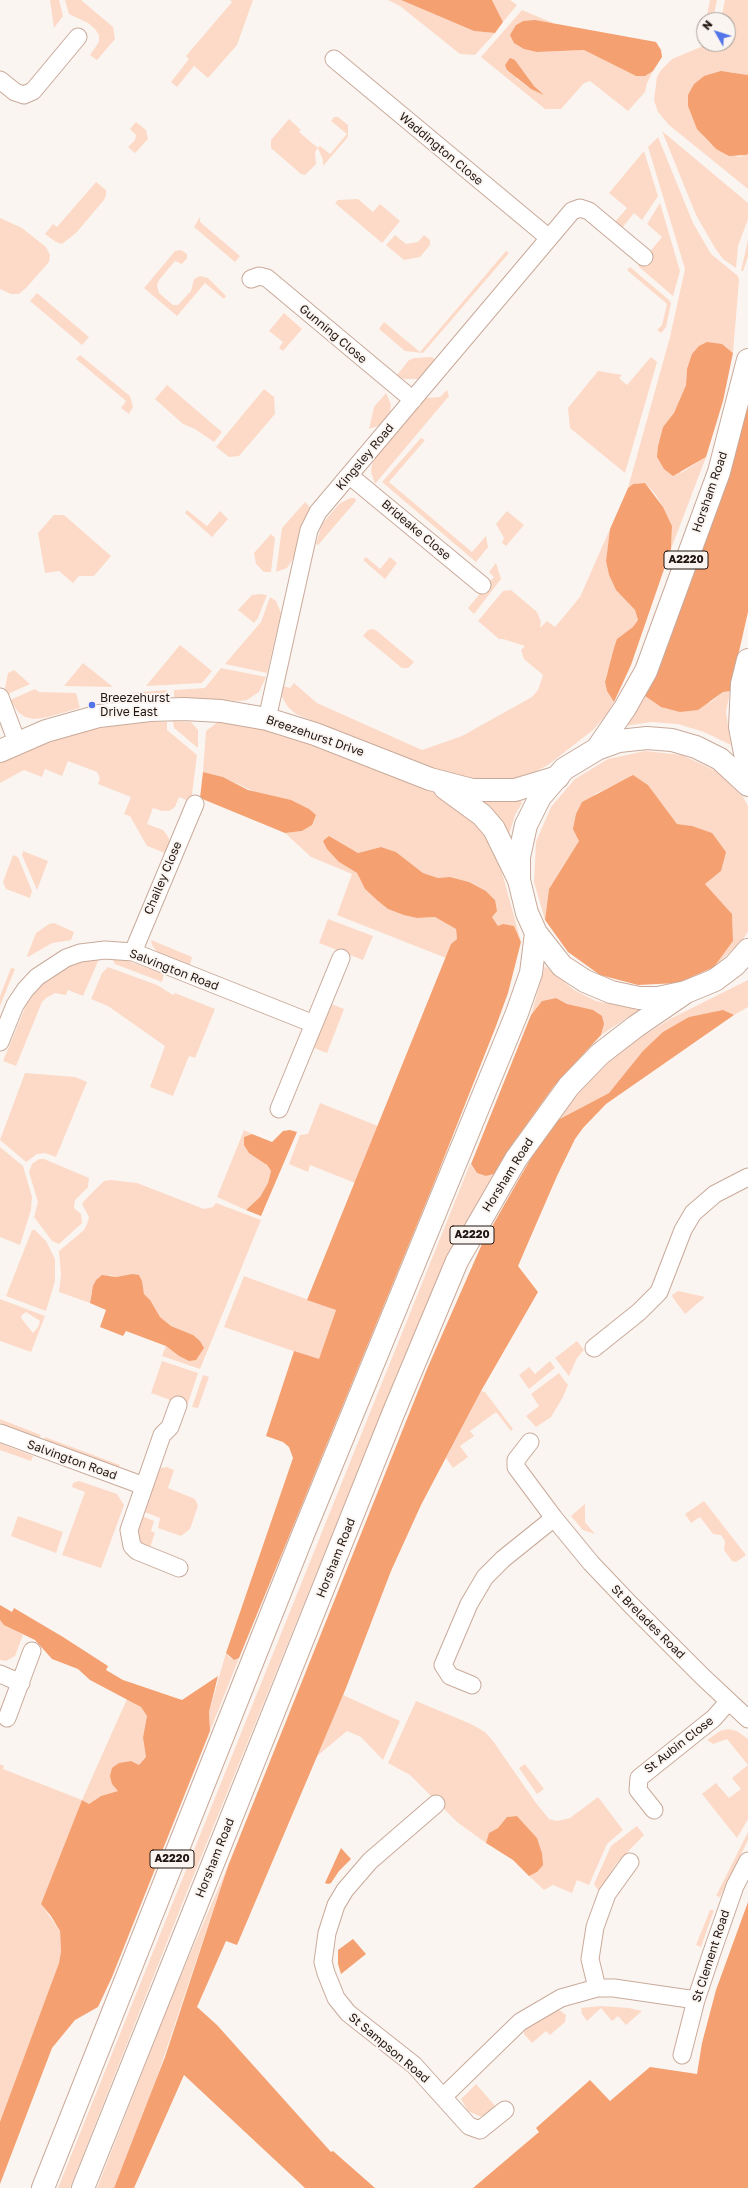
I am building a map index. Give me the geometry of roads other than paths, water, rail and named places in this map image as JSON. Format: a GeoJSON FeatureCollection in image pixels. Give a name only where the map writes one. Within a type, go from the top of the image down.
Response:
{"type":"FeatureCollection","features":[{"type":"Feature","properties":{"kind":"main road","name":"Horsham Road"},"geometry":{"type":"LineString","coordinates":[[597,749],[625,708],[646,671],[719,472],[748,360]]}},
{"type":"Feature","properties":{"kind":"main road"},"geometry":{"type":"LineString","coordinates":[[748,660],[742,684],[740,727],[748,769]]}},
{"type":"Feature","properties":{"kind":"main road","name":"Breezehurst Drive"},"geometry":{"type":"LineString","coordinates":[[8,746],[72,723],[125,712],[191,709],[222,711],[267,719],[315,734],[430,779],[472,790],[515,790],[558,777]]}},
{"type":"Feature","properties":{"kind":"main road"},"geometry":{"type":"LineString","coordinates":[[519,880],[519,857],[526,825],[540,797],[564,769],[597,749],[619,742],[647,738],[672,740],[696,747],[720,759],[748,785]]}},
{"type":"Feature","properties":{"kind":"main road"},"geometry":{"type":"LineString","coordinates":[[430,779],[463,800],[482,815],[494,829],[519,880],[527,913],[536,933],[562,966],[585,981],[611,992],[639,998],[658,998],[686,992],[715,980],[744,959]]}},
{"type":"Feature","properties":{"kind":"main road","name":"A2220"},"geometry":{"type":"LineString","coordinates":[[43,2188],[301,1539],[517,1013],[531,973],[536,933]]}},
{"type":"Feature","properties":{"kind":"main road","name":"Horsham Road"},"geometry":{"type":"LineString","coordinates":[[83,2188],[393,1414],[458,1261],[516,1159],[569,1086],[600,1054],[635,1027],[686,992]]}},
{"type":"Feature","properties":{"kind":"street"},"geometry":{"type":"LineString","coordinates":[[0,80],[15,92],[24,95],[33,91],[78,38]]}},
{"type":"Feature","properties":{"kind":"street","name":"Waddington Close"},"geometry":{"type":"LineString","coordinates":[[334,59],[549,238]]}},
{"type":"Feature","properties":{"kind":"street","name":"Kingsley Road"},"geometry":{"type":"LineString","coordinates":[[267,719],[309,530],[318,512],[350,476],[572,211],[580,208],[589,211],[644,257]]}},
{"type":"Feature","properties":{"kind":"street","name":"Gunning Close"},"geometry":{"type":"LineString","coordinates":[[251,279],[259,276],[267,278],[413,400]]}},
{"type":"Feature","properties":{"kind":"street","name":"Brideake Close"},"geometry":{"type":"LineString","coordinates":[[350,476],[482,585]]}},
{"type":"Feature","properties":{"kind":"street"},"geometry":{"type":"LineString","coordinates":[[0,697],[8,746]]}},
{"type":"Feature","properties":{"kind":"street","name":"Chailey Close"},"geometry":{"type":"LineString","coordinates":[[133,952],[195,804]]}},
{"type":"Feature","properties":{"kind":"street","name":"Salvington Road"},"geometry":{"type":"LineString","coordinates":[[0,1042],[15,1005],[25,990],[49,967],[66,958],[80,953],[105,950],[133,952],[314,1024]]}},
{"type":"Feature","properties":{"kind":"street"},"geometry":{"type":"LineString","coordinates":[[279,1109],[342,958]]}},
{"type":"Feature","properties":{"kind":"street"},"geometry":{"type":"LineString","coordinates":[[594,1348],[639,1312],[659,1292],[683,1230],[693,1213],[715,1194],[748,1177]]}},
{"type":"Feature","properties":{"kind":"street"},"geometry":{"type":"LineString","coordinates":[[178,1405],[170,1427],[162,1435],[129,1530],[132,1546],[146,1556],[179,1568]]}},
{"type":"Feature","properties":{"kind":"street","name":"Salvington Road"},"geometry":{"type":"LineString","coordinates":[[0,1433],[144,1486]]}},
{"type":"Feature","properties":{"kind":"street","name":"St Brelades Road"},"geometry":{"type":"LineString","coordinates":[[530,1442],[516,1460],[516,1468],[554,1518],[611,1584],[728,1702],[748,1719]]}},
{"type":"Feature","properties":{"kind":"street"},"geometry":{"type":"LineString","coordinates":[[472,1685],[450,1676],[443,1665],[469,1604],[485,1577],[495,1566],[512,1550],[554,1518]]}},
{"type":"Feature","properties":{"kind":"street"},"geometry":{"type":"LineString","coordinates":[[7,1718],[32,1651]]}},
{"type":"Feature","properties":{"kind":"street"},"geometry":{"type":"LineString","coordinates":[[0,1674],[20,1682]]}},
{"type":"Feature","properties":{"kind":"street","name":"St Aubin Close"},"geometry":{"type":"LineString","coordinates":[[654,1810],[638,1790],[639,1778],[714,1718],[728,1702]]}},
{"type":"Feature","properties":{"kind":"street","name":"St Sampson Road"},"geometry":{"type":"LineString","coordinates":[[436,1804],[370,1861],[345,1890],[331,1919],[324,1948],[323,1962],[330,1987],[343,2009],[414,2066],[469,2126],[475,2129],[486,2126],[505,2110]]}},
{"type":"Feature","properties":{"kind":"street","name":"St Clement Road"},"geometry":{"type":"LineString","coordinates":[[682,2055],[696,2000],[733,1893],[748,1861]]}},
{"type":"Feature","properties":{"kind":"street"},"geometry":{"type":"LineString","coordinates":[[598,1988],[590,1959],[594,1927],[608,1894],[630,1862]]}},
{"type":"Feature","properties":{"kind":"street"},"geometry":{"type":"LineString","coordinates":[[443,2097],[508,2033],[532,2014],[561,1998],[598,1988],[631,1989],[696,2000]]}},
{"type":"Feature","properties":{"kind":"place","name":"Breezehurst Drive East"},"geometry":{"type":"Point","coordinates":[92,705]}}]}
